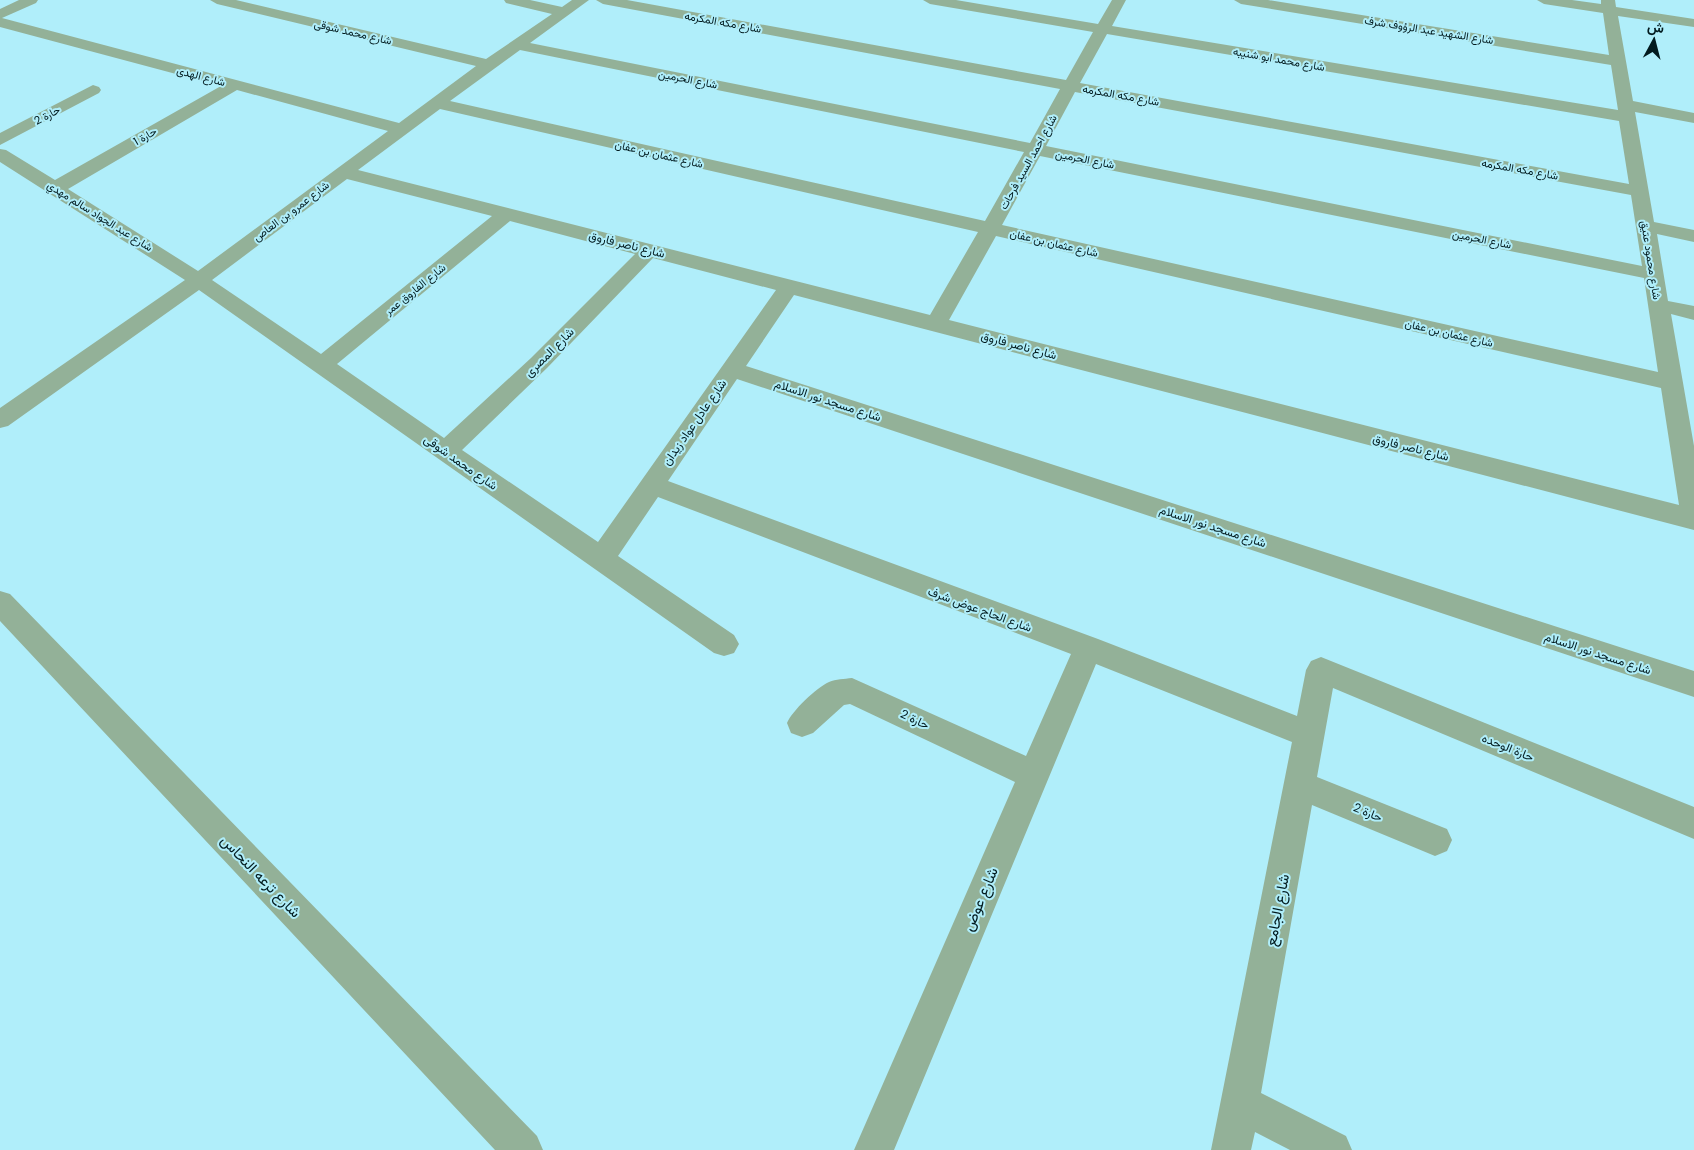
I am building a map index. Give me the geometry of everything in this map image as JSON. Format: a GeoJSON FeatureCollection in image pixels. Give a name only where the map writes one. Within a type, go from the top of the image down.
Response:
{"type":"FeatureCollection","features":[{"type":"Feature","properties":{"kind":"street"},"geometry":{"type":"LineString","coordinates":[[0,14],[31,0]]}},
{"type":"Feature","properties":{"kind":"street","name":"شارع محمد شوقى"},"geometry":{"type":"LineString","coordinates":[[217,0],[489,64]]}},
{"type":"Feature","properties":{"kind":"street"},"geometry":{"type":"LineString","coordinates":[[511,0],[564,12]]}},
{"type":"Feature","properties":{"kind":"street","name":"شارع عمرو بن العاص"},"geometry":{"type":"LineString","coordinates":[[0,420],[199,280],[489,64],[582,0]]}},
{"type":"Feature","properties":{"kind":"street","name":"شارع مكه المكرمه"},"geometry":{"type":"LineString","coordinates":[[603,0],[1639,191]]}},
{"type":"Feature","properties":{"kind":"street","name":"شارع محمد ابو شنيبه"},"geometry":{"type":"LineString","coordinates":[[930,0],[1627,111],[1694,118]]}},
{"type":"Feature","properties":{"kind":"street","name":"شارع احمد السيد فرحات"},"geometry":{"type":"LineString","coordinates":[[937,324],[1119,0]]}},
{"type":"Feature","properties":{"kind":"street","name":"شارع الشهيد عبد الرؤوف شرف"},"geometry":{"type":"LineString","coordinates":[[1241,0],[1618,60]]}},
{"type":"Feature","properties":{"kind":"street"},"geometry":{"type":"LineString","coordinates":[[1544,0],[1609,5],[1694,23]]}},
{"type":"Feature","properties":{"kind":"street","name":"شارع محمود عتيق"},"geometry":{"type":"LineString","coordinates":[[1609,5],[1658,305],[1679,394],[1694,519]]}},
{"type":"Feature","properties":{"kind":"street","name":"شارع الهدى"},"geometry":{"type":"LineString","coordinates":[[0,22],[402,129]]}},
{"type":"Feature","properties":{"kind":"street","name":"شارع الحرمين"},"geometry":{"type":"LineString","coordinates":[[518,45],[1653,274]]}},
{"type":"Feature","properties":{"kind":"street","name":"حارة 1"},"geometry":{"type":"LineString","coordinates":[[56,188],[235,85]]}},
{"type":"Feature","properties":{"kind":"street","name":"حارة 2"},"geometry":{"type":"LineString","coordinates":[[0,140],[93,90]]}},
{"type":"Feature","properties":{"kind":"street","name":"شارع عثمان بن عفان"},"geometry":{"type":"LineString","coordinates":[[436,104],[990,229],[1679,394]]}},
{"type":"Feature","properties":{"kind":"street","name":"شارع عبد الجواد سالم مهدي"},"geometry":{"type":"LineString","coordinates":[[0,154],[199,280]]}},
{"type":"Feature","properties":{"kind":"street","name":"شارع ناصر فاروق"},"geometry":{"type":"LineString","coordinates":[[344,172],[1694,519]]}},
{"type":"Feature","properties":{"kind":"street","name":"شارع الفاروق عمر"},"geometry":{"type":"LineString","coordinates":[[323,364],[507,214]]}},
{"type":"Feature","properties":{"kind":"street"},"geometry":{"type":"LineString","coordinates":[[1645,226],[1694,236]]}},
{"type":"Feature","properties":{"kind":"street","name":"شارع المصرى"},"geometry":{"type":"LineString","coordinates":[[445,450],[539,364],[650,250]]}},
{"type":"Feature","properties":{"kind":"street","name":"شارع محمد شوقى"},"geometry":{"type":"LineString","coordinates":[[199,280],[323,364],[724,644]]}},
{"type":"Feature","properties":{"kind":"street","name":"شارع عادل عواد زيدان"},"geometry":{"type":"LineString","coordinates":[[601,559],[789,286]]}},
{"type":"Feature","properties":{"kind":"street"},"geometry":{"type":"LineString","coordinates":[[1658,305],[1694,313]]}},
{"type":"Feature","properties":{"kind":"street","name":"شارع مسجد نور الاسلام"},"geometry":{"type":"LineString","coordinates":[[731,369],[1694,684]]}},
{"type":"Feature","properties":{"kind":"street","name":"شارع الحاج عوض شرف"},"geometry":{"type":"LineString","coordinates":[[651,484],[1088,648],[1309,735]]}},
{"type":"Feature","properties":{"kind":"street","name":"شارع ترعه النحاس"},"geometry":{"type":"LineString","coordinates":[[0,602],[523,1150]]}},
{"type":"Feature","properties":{"kind":"street","name":"شارع عوض"},"geometry":{"type":"LineString","coordinates":[[874,1150],[1088,648]]}},
{"type":"Feature","properties":{"kind":"street","name":"شارع الجامع"},"geometry":{"type":"LineString","coordinates":[[1231,1150],[1322,670]]}},
{"type":"Feature","properties":{"kind":"street","name":"حارة الوحده"},"geometry":{"type":"LineString","coordinates":[[1322,670],[1694,823]]}},
{"type":"Feature","properties":{"kind":"street","name":"حارة 2"},"geometry":{"type":"LineString","coordinates":[[802,723],[837,692],[852,691],[1033,775]]}},
{"type":"Feature","properties":{"kind":"street","name":"حارة 2"},"geometry":{"type":"LineString","coordinates":[[1300,785],[1435,840]]}},
{"type":"Feature","properties":{"kind":"street"},"geometry":{"type":"LineString","coordinates":[[1240,1103],[1332,1150]]}}]}
